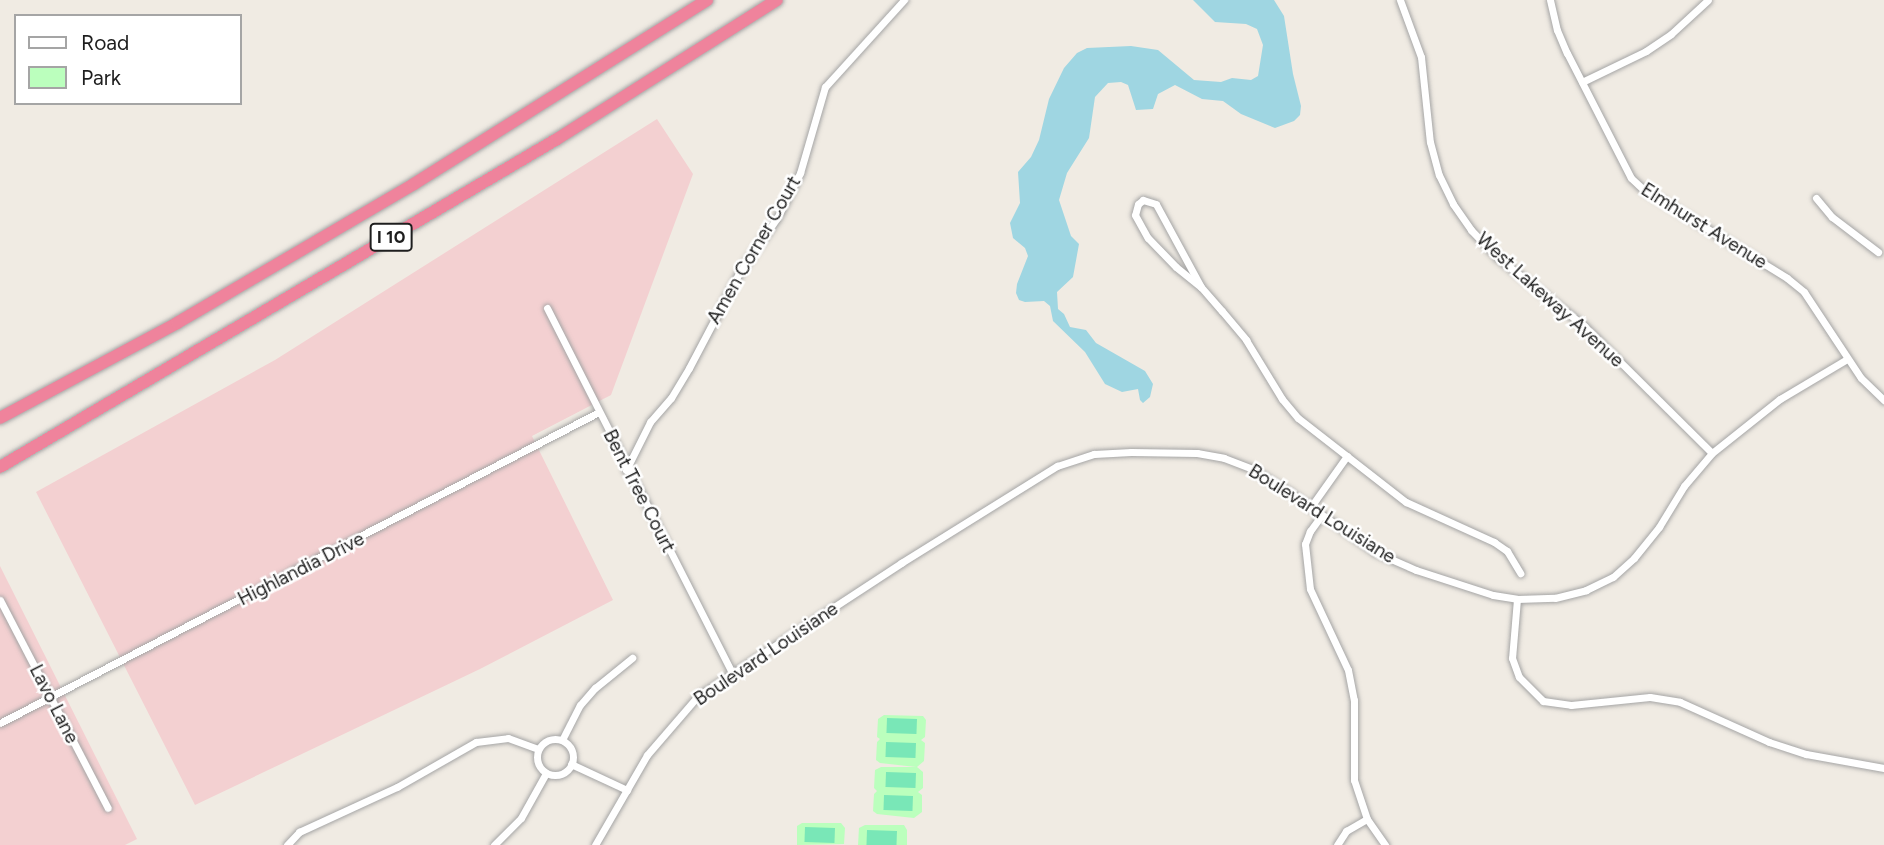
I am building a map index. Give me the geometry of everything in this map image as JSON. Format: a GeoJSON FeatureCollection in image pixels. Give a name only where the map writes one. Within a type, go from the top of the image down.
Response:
{"type":"FeatureCollection","features":[{"type":"Feature","properties":{"kind":"highway","name":"I 10"},"geometry":{"type":"LineString","coordinates":[[0,418],[177,323],[414,184],[707,0]]}},
{"type":"Feature","properties":{"kind":"highway","name":"I 10"},"geometry":{"type":"LineString","coordinates":[[0,467],[557,139],[777,0]]}},
{"type":"Feature","properties":{"kind":"street","name":"Amen Corner Court"},"geometry":{"type":"LineString","coordinates":[[626,470],[650,422],[671,398],[689,368],[739,273],[777,218],[800,173],[825,87],[904,0]]}},
{"type":"Feature","properties":{"kind":"street","name":"West Lakeway Avenue"},"geometry":{"type":"LineString","coordinates":[[1400,0],[1420,57],[1430,142],[1438,175],[1453,204],[1471,230],[1498,258],[1584,326],[1712,453]]}},
{"type":"Feature","properties":{"kind":"street","name":"Elmhurst Avenue"},"geometry":{"type":"LineString","coordinates":[[1550,0],[1557,30],[1631,178],[1643,189],[1787,278],[1804,292],[1824,318],[1847,359],[1884,400]]}},
{"type":"Feature","properties":{"kind":"street"},"geometry":{"type":"LineString","coordinates":[[1582,82],[1646,51],[1671,34],[1708,0]]}},
{"type":"Feature","properties":{"kind":"street"},"geometry":{"type":"LineString","coordinates":[[1816,198],[1832,217],[1878,252]]}},
{"type":"Feature","properties":{"kind":"street"},"geometry":{"type":"LineString","coordinates":[[1201,287],[1156,204],[1143,201],[1138,204],[1135,215],[1148,238],[1169,261],[1201,287],[1246,340],[1282,399],[1298,418],[1406,502],[1494,542],[1507,551],[1520,572]]}},
{"type":"Feature","properties":{"kind":"street","name":"Bent Tree Court"},"geometry":{"type":"LineString","coordinates":[[547,309],[626,470],[732,673]]}},
{"type":"Feature","properties":{"kind":"street","name":"Boulevard Louisiane"},"geometry":{"type":"LineString","coordinates":[[595,845],[647,755],[698,696],[1023,485],[1057,466],[1094,454],[1197,453],[1224,458],[1252,469],[1376,552],[1416,570],[1459,587],[1517,599],[1555,598],[1586,590],[1613,577],[1634,558],[1659,527],[1684,486],[1712,453],[1780,399],[1847,359]]}},
{"type":"Feature","properties":{"kind":"street","name":"Highlandia Drive"},"geometry":{"type":"LineString","coordinates":[[0,723],[599,412]]}},
{"type":"Feature","properties":{"kind":"street"},"geometry":{"type":"LineString","coordinates":[[1310,508],[1347,456]]}},
{"type":"Feature","properties":{"kind":"street"},"geometry":{"type":"LineString","coordinates":[[1321,516],[1305,544],[1305,565],[1310,589],[1348,670],[1354,700],[1354,780],[1367,819],[1385,845]]}},
{"type":"Feature","properties":{"kind":"street"},"geometry":{"type":"LineString","coordinates":[[1517,599],[1512,659],[1519,677],[1543,701],[1571,705],[1650,696],[1680,702],[1806,754],[1884,768]]}},
{"type":"Feature","properties":{"kind":"street","name":"Lavo Lane"},"geometry":{"type":"LineString","coordinates":[[0,600],[108,808]]}},
{"type":"Feature","properties":{"kind":"street"},"geometry":{"type":"LineString","coordinates":[[562,740],[580,705],[595,688],[632,658]]}},
{"type":"Feature","properties":{"kind":"street"},"geometry":{"type":"LineString","coordinates":[[287,845],[299,832],[397,787],[476,742],[509,738],[538,749]]}},
{"type":"Feature","properties":{"kind":"street"},"geometry":{"type":"LineString","coordinates":[[547,740],[562,740],[572,751],[572,764],[562,774],[547,773],[538,764],[538,749],[547,740]]}},
{"type":"Feature","properties":{"kind":"street"},"geometry":{"type":"LineString","coordinates":[[572,764],[627,790]]}},
{"type":"Feature","properties":{"kind":"street"},"geometry":{"type":"LineString","coordinates":[[494,845],[521,818],[547,773]]}},
{"type":"Feature","properties":{"kind":"street"},"geometry":{"type":"LineString","coordinates":[[1337,845],[1346,831],[1367,819]]}},
{"type":"Feature","properties":{"kind":"shaded area"},"geometry":{"type":"Polygon","coordinates":[[[657,119],[693,174],[611,395],[532,436],[613,600],[480,669],[195,805],[36,492],[275,360],[657,119]]]}},
{"type":"Feature","properties":{"kind":"shaded area"},"geometry":{"type":"Polygon","coordinates":[[[0,566],[137,839],[125,845],[0,845],[0,566]]]}},
{"type":"Feature","properties":{"kind":"green space"},"geometry":{"type":"Polygon","coordinates":[[[884,715],[923,716],[926,720],[925,737],[921,740],[925,743],[924,761],[917,767],[923,772],[923,788],[918,792],[922,795],[922,812],[914,818],[877,814],[873,811],[874,794],[877,791],[874,788],[875,770],[881,767],[916,767],[880,763],[876,760],[877,742],[880,739],[877,737],[878,719],[884,715]]]}},
{"type":"Feature","properties":{"kind":"green space"},"geometry":{"type":"Polygon","coordinates":[[[887,718],[917,719],[916,734],[886,733],[887,718]]]}},
{"type":"Feature","properties":{"kind":"green space"},"geometry":{"type":"Polygon","coordinates":[[[886,742],[916,743],[915,758],[885,757],[886,742]]]}},
{"type":"Feature","properties":{"kind":"green space"},"geometry":{"type":"Polygon","coordinates":[[[886,772],[916,773],[915,788],[885,787],[886,772]]]}},
{"type":"Feature","properties":{"kind":"green space"},"geometry":{"type":"Polygon","coordinates":[[[884,795],[913,796],[912,811],[883,810],[884,795]]]}},
{"type":"Feature","properties":{"kind":"green space"},"geometry":{"type":"Polygon","coordinates":[[[802,823],[841,823],[845,828],[844,844],[797,845],[797,826],[802,823]]]}},
{"type":"Feature","properties":{"kind":"green space"},"geometry":{"type":"Polygon","coordinates":[[[865,825],[904,825],[907,830],[907,845],[858,845],[859,828],[865,825]]]}},
{"type":"Feature","properties":{"kind":"green space"},"geometry":{"type":"Polygon","coordinates":[[[805,827],[835,828],[834,843],[804,842],[805,827]]]}},
{"type":"Feature","properties":{"kind":"green space"},"geometry":{"type":"Polygon","coordinates":[[[867,830],[897,831],[896,845],[866,845],[867,830]]]}},
{"type":"Feature","properties":{"kind":"water"},"geometry":{"type":"Polygon","coordinates":[[[1193,0],[1274,0],[1284,16],[1301,106],[1300,115],[1294,121],[1275,128],[1241,114],[1223,101],[1202,99],[1175,85],[1158,94],[1153,109],[1136,110],[1128,85],[1121,82],[1108,83],[1095,97],[1089,138],[1067,173],[1059,200],[1071,236],[1079,244],[1073,277],[1057,292],[1058,309],[1064,314],[1070,327],[1086,330],[1096,343],[1145,371],[1153,384],[1150,397],[1143,403],[1138,389],[1122,392],[1105,384],[1085,352],[1053,321],[1050,306],[1044,301],[1019,300],[1016,293],[1017,284],[1028,256],[1025,248],[1013,238],[1010,223],[1020,203],[1018,172],[1031,157],[1039,140],[1049,99],[1064,68],[1077,53],[1087,48],[1131,46],[1158,50],[1194,80],[1221,82],[1232,78],[1251,80],[1258,76],[1263,45],[1257,29],[1246,24],[1215,22],[1193,0]]]}}]}
